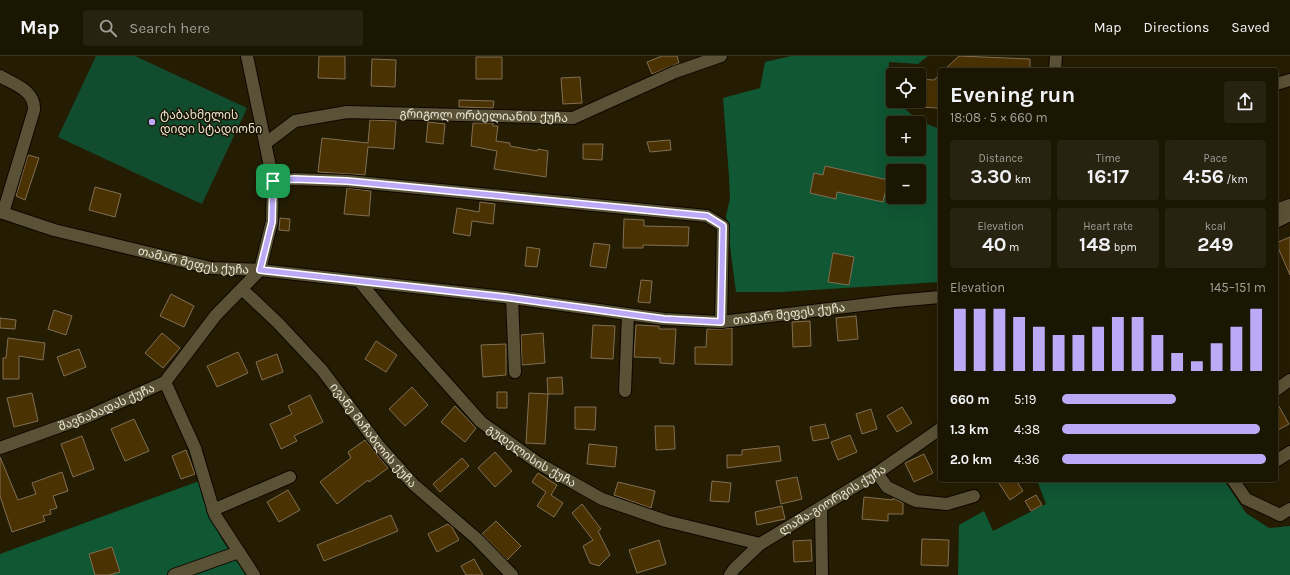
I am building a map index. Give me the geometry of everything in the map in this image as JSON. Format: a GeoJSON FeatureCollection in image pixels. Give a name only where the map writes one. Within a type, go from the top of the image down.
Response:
{"type":"FeatureCollection","features":[{"type":"Feature","properties":{"kind":"street"},"geometry":{"type":"LineString","coordinates":[[247,56],[273,181],[272,222],[260,270]]}},
{"type":"Feature","properties":{"kind":"street","name":"გრიგოლ ორბელიანის ქუჩა"},"geometry":{"type":"LineString","coordinates":[[266,143],[295,121],[346,112],[574,118],[674,72],[721,56]]}},
{"type":"Feature","properties":{"kind":"street"},"geometry":{"type":"LineString","coordinates":[[1055,68],[1056,56]]}},
{"type":"Feature","properties":{"kind":"street"},"geometry":{"type":"LineString","coordinates":[[0,76],[28,92],[34,102],[34,110],[1,212]]}},
{"type":"Feature","properties":{"kind":"street"},"geometry":{"type":"LineString","coordinates":[[1278,83],[1290,80]]}},
{"type":"Feature","properties":{"kind":"street"},"geometry":{"type":"LineString","coordinates":[[273,181],[294,179],[347,181],[707,216],[723,226],[721,322]]}},
{"type":"Feature","properties":{"kind":"street"},"geometry":{"type":"LineString","coordinates":[[1278,209],[1290,205]]}},
{"type":"Feature","properties":{"kind":"street","name":"თამარ მეფეს ქუჩა"},"geometry":{"type":"LineString","coordinates":[[1,212],[54,230],[211,268],[260,270],[512,298],[664,319],[721,322],[938,297]]}},
{"type":"Feature","properties":{"kind":"street"},"geometry":{"type":"LineString","coordinates":[[1278,221],[1290,215]]}},
{"type":"Feature","properties":{"kind":"street","name":"შავნაბადას ქუჩა"},"geometry":{"type":"LineString","coordinates":[[0,448],[90,416],[165,382],[216,315],[260,270]]}},
{"type":"Feature","properties":{"kind":"street","name":"გუდელისის ქუჩა"},"geometry":{"type":"LineString","coordinates":[[360,282],[481,422],[538,463],[602,499],[666,522],[760,544]]}},
{"type":"Feature","properties":{"kind":"street","name":"ივანე მაჩაბლის ქუჩა"},"geometry":{"type":"LineString","coordinates":[[242,289],[278,323],[322,370],[380,446],[413,484],[476,538],[512,575]]}},
{"type":"Feature","properties":{"kind":"street"},"geometry":{"type":"LineString","coordinates":[[512,298],[515,372]]}},
{"type":"Feature","properties":{"kind":"street"},"geometry":{"type":"LineString","coordinates":[[625,391],[628,314]]}},
{"type":"Feature","properties":{"kind":"street"},"geometry":{"type":"LineString","coordinates":[[1278,389],[1290,380]]}},
{"type":"Feature","properties":{"kind":"street"},"geometry":{"type":"LineString","coordinates":[[165,382],[196,448],[214,515],[254,575]]}},
{"type":"Feature","properties":{"kind":"street","name":"ლაშა-გიორგის ქუჩა"},"geometry":{"type":"LineString","coordinates":[[730,575],[734,569],[760,544],[877,473],[938,430]]}},
{"type":"Feature","properties":{"kind":"street"},"geometry":{"type":"LineString","coordinates":[[1278,460],[1290,452]]}},
{"type":"Feature","properties":{"kind":"street"},"geometry":{"type":"LineString","coordinates":[[877,473],[887,487],[916,501],[947,504],[974,496]]}},
{"type":"Feature","properties":{"kind":"street"},"geometry":{"type":"LineString","coordinates":[[213,510],[290,477]]}},
{"type":"Feature","properties":{"kind":"street"},"geometry":{"type":"LineString","coordinates":[[1239,482],[1246,499],[1280,515],[1290,509]]}},
{"type":"Feature","properties":{"kind":"street"},"geometry":{"type":"LineString","coordinates":[[821,508],[822,575]]}},
{"type":"Feature","properties":{"kind":"street"},"geometry":{"type":"LineString","coordinates":[[174,575],[239,552]]}},
{"type":"Feature","properties":{"kind":"green space","name":"ტაბახმელის დიდი სტადიონი"},"geometry":{"type":"Polygon","coordinates":[[[96,56],[135,56],[247,108],[202,204],[58,137],[96,56]]]}},
{"type":"Feature","properties":{"kind":"green space"},"geometry":{"type":"Polygon","coordinates":[[[791,56],[928,56],[918,64],[889,62],[889,68],[886,68],[886,108],[904,108],[913,116],[886,116],[886,156],[926,156],[926,124],[938,128],[938,282],[781,292],[736,292],[726,216],[730,199],[723,98],[760,88],[765,62],[791,56]]]}},
{"type":"Feature","properties":{"kind":"green space"},"geometry":{"type":"Polygon","coordinates":[[[202,480],[221,538],[246,575],[0,575],[0,554],[202,480]]]}},
{"type":"Feature","properties":{"kind":"green space"},"geometry":{"type":"Polygon","coordinates":[[[1038,482],[1225,482],[1246,513],[1269,528],[1290,526],[1290,575],[958,575],[959,525],[984,511],[993,531],[1046,504],[1038,482]]]}},
{"type":"Feature","properties":{"kind":"building"},"geometry":{"type":"Polygon","coordinates":[[[319,56],[345,56],[345,79],[318,78],[319,56]]]}},
{"type":"Feature","properties":{"kind":"building"},"geometry":{"type":"Polygon","coordinates":[[[662,56],[677,56],[679,63],[652,74],[647,62],[662,56]]]}},
{"type":"Feature","properties":{"kind":"building"},"geometry":{"type":"Polygon","coordinates":[[[959,56],[1030,59],[1030,68],[946,68],[959,56]]]}},
{"type":"Feature","properties":{"kind":"building"},"geometry":{"type":"Polygon","coordinates":[[[476,57],[502,57],[502,79],[476,79],[476,57]]]}},
{"type":"Feature","properties":{"kind":"building"},"geometry":{"type":"Polygon","coordinates":[[[372,59],[396,60],[395,87],[371,86],[372,59]]]}},
{"type":"Feature","properties":{"kind":"building"},"geometry":{"type":"Polygon","coordinates":[[[938,76],[938,108],[926,107],[926,79],[934,80],[938,76]]]}},
{"type":"Feature","properties":{"kind":"building"},"geometry":{"type":"Polygon","coordinates":[[[580,77],[582,103],[563,104],[561,78],[580,77]]]}},
{"type":"Feature","properties":{"kind":"building"},"geometry":{"type":"Polygon","coordinates":[[[459,100],[494,101],[493,108],[459,107],[459,100]]]}},
{"type":"Feature","properties":{"kind":"building"},"geometry":{"type":"Polygon","coordinates":[[[370,120],[396,121],[394,149],[368,147],[365,175],[318,172],[322,138],[368,143],[370,120]]]}},
{"type":"Feature","properties":{"kind":"building"},"geometry":{"type":"Polygon","coordinates":[[[428,122],[445,124],[443,144],[426,142],[428,122]]]}},
{"type":"Feature","properties":{"kind":"building"},"geometry":{"type":"Polygon","coordinates":[[[473,123],[493,123],[493,126],[498,126],[496,141],[510,143],[510,146],[537,151],[538,149],[548,151],[546,177],[494,169],[497,151],[471,146],[473,123]]]}},
{"type":"Feature","properties":{"kind":"building"},"geometry":{"type":"Polygon","coordinates":[[[670,140],[671,150],[650,152],[647,142],[670,140]]]}},
{"type":"Feature","properties":{"kind":"building"},"geometry":{"type":"Polygon","coordinates":[[[583,144],[603,144],[602,160],[583,159],[583,144]]]}},
{"type":"Feature","properties":{"kind":"building"},"geometry":{"type":"Polygon","coordinates":[[[28,155],[39,158],[25,200],[16,196],[28,155]]]}},
{"type":"Feature","properties":{"kind":"building"},"geometry":{"type":"Polygon","coordinates":[[[825,166],[886,180],[886,189],[883,202],[837,192],[836,199],[810,193],[814,173],[823,175],[825,166]]]}},
{"type":"Feature","properties":{"kind":"building"},"geometry":{"type":"Polygon","coordinates":[[[95,187],[121,194],[115,217],[89,210],[95,187]]]}},
{"type":"Feature","properties":{"kind":"building"},"geometry":{"type":"Polygon","coordinates":[[[347,188],[371,191],[369,216],[344,214],[347,188]]]}},
{"type":"Feature","properties":{"kind":"building"},"geometry":{"type":"Polygon","coordinates":[[[480,202],[495,204],[493,224],[472,221],[470,236],[453,233],[457,208],[479,212],[480,202]]]}},
{"type":"Feature","properties":{"kind":"building"},"geometry":{"type":"Polygon","coordinates":[[[280,218],[290,219],[289,231],[279,230],[280,218]]]}},
{"type":"Feature","properties":{"kind":"building"},"geometry":{"type":"Polygon","coordinates":[[[624,219],[644,220],[644,226],[689,227],[688,246],[643,245],[643,248],[623,248],[624,219]]]}},
{"type":"Feature","properties":{"kind":"building"},"geometry":{"type":"Polygon","coordinates":[[[1290,237],[1290,275],[1278,248],[1278,242],[1290,237]]]}},
{"type":"Feature","properties":{"kind":"building"},"geometry":{"type":"Polygon","coordinates":[[[594,243],[610,245],[606,268],[590,266],[594,243]]]}},
{"type":"Feature","properties":{"kind":"building"},"geometry":{"type":"Polygon","coordinates":[[[527,247],[540,249],[537,267],[525,266],[527,247]]]}},
{"type":"Feature","properties":{"kind":"building"},"geometry":{"type":"Polygon","coordinates":[[[833,253],[854,257],[849,285],[828,282],[833,253]]]}},
{"type":"Feature","properties":{"kind":"building"},"geometry":{"type":"Polygon","coordinates":[[[641,280],[652,281],[650,303],[638,302],[641,280]]]}},
{"type":"Feature","properties":{"kind":"building"},"geometry":{"type":"Polygon","coordinates":[[[171,294],[194,306],[184,327],[160,316],[171,294]]]}},
{"type":"Feature","properties":{"kind":"building"},"geometry":{"type":"Polygon","coordinates":[[[54,310],[72,316],[66,335],[48,329],[54,310]]]}},
{"type":"Feature","properties":{"kind":"building"},"geometry":{"type":"Polygon","coordinates":[[[856,316],[858,339],[838,341],[836,318],[856,316]]]}},
{"type":"Feature","properties":{"kind":"building"},"geometry":{"type":"Polygon","coordinates":[[[0,318],[16,320],[15,329],[0,328],[0,318]]]}},
{"type":"Feature","properties":{"kind":"building"},"geometry":{"type":"Polygon","coordinates":[[[810,321],[811,346],[793,347],[792,322],[810,321]]]}},
{"type":"Feature","properties":{"kind":"building"},"geometry":{"type":"Polygon","coordinates":[[[593,325],[615,326],[613,359],[591,358],[593,325]]]}},
{"type":"Feature","properties":{"kind":"building"},"geometry":{"type":"Polygon","coordinates":[[[636,325],[659,326],[659,329],[676,329],[674,364],[660,363],[660,358],[634,357],[636,325]]]}},
{"type":"Feature","properties":{"kind":"building"},"geometry":{"type":"Polygon","coordinates":[[[732,328],[732,365],[695,364],[695,347],[706,347],[707,329],[732,328]]]}},
{"type":"Feature","properties":{"kind":"building"},"geometry":{"type":"Polygon","coordinates":[[[162,333],[180,348],[163,368],[145,353],[162,333]]]}},
{"type":"Feature","properties":{"kind":"building"},"geometry":{"type":"Polygon","coordinates":[[[543,333],[545,363],[522,365],[521,335],[543,333]]]}},
{"type":"Feature","properties":{"kind":"building"},"geometry":{"type":"Polygon","coordinates":[[[8,338],[45,343],[43,360],[19,356],[19,379],[3,379],[3,358],[6,358],[8,338]]]}},
{"type":"Feature","properties":{"kind":"building"},"geometry":{"type":"Polygon","coordinates":[[[376,341],[397,355],[386,372],[365,359],[376,341]]]}},
{"type":"Feature","properties":{"kind":"building"},"geometry":{"type":"Polygon","coordinates":[[[506,344],[506,375],[483,377],[481,345],[506,344]]]}},
{"type":"Feature","properties":{"kind":"building"},"geometry":{"type":"Polygon","coordinates":[[[79,349],[86,367],[64,376],[57,357],[79,349]]]}},
{"type":"Feature","properties":{"kind":"building"},"geometry":{"type":"Polygon","coordinates":[[[238,352],[248,373],[217,387],[207,366],[238,352]]]}},
{"type":"Feature","properties":{"kind":"building"},"geometry":{"type":"Polygon","coordinates":[[[277,354],[283,372],[262,380],[256,362],[277,354]]]}},
{"type":"Feature","properties":{"kind":"building"},"geometry":{"type":"Polygon","coordinates":[[[562,377],[563,394],[548,394],[547,378],[562,377]]]}},
{"type":"Feature","properties":{"kind":"building"},"geometry":{"type":"Polygon","coordinates":[[[412,387],[428,405],[405,426],[389,409],[412,387]]]}},
{"type":"Feature","properties":{"kind":"building"},"geometry":{"type":"Polygon","coordinates":[[[497,392],[507,392],[507,408],[497,408],[497,392]]]}},
{"type":"Feature","properties":{"kind":"building"},"geometry":{"type":"Polygon","coordinates":[[[32,393],[38,421],[14,427],[7,398],[32,393]]]}},
{"type":"Feature","properties":{"kind":"building"},"geometry":{"type":"Polygon","coordinates":[[[529,393],[548,394],[545,444],[526,443],[529,393]]]}},
{"type":"Feature","properties":{"kind":"building"},"geometry":{"type":"Polygon","coordinates":[[[310,395],[323,422],[294,436],[297,441],[281,449],[270,424],[292,414],[288,406],[310,395]]]}},
{"type":"Feature","properties":{"kind":"building"},"geometry":{"type":"Polygon","coordinates":[[[1278,405],[1289,424],[1278,430],[1278,405]]]}},
{"type":"Feature","properties":{"kind":"building"},"geometry":{"type":"Polygon","coordinates":[[[455,406],[476,428],[465,442],[441,422],[455,406]]]}},
{"type":"Feature","properties":{"kind":"building"},"geometry":{"type":"Polygon","coordinates":[[[575,407],[596,407],[595,430],[575,429],[575,407]]]}},
{"type":"Feature","properties":{"kind":"building"},"geometry":{"type":"Polygon","coordinates":[[[902,407],[912,423],[897,432],[887,416],[902,407]]]}},
{"type":"Feature","properties":{"kind":"building"},"geometry":{"type":"Polygon","coordinates":[[[871,409],[877,429],[862,434],[856,414],[871,409]]]}},
{"type":"Feature","properties":{"kind":"building"},"geometry":{"type":"Polygon","coordinates":[[[134,419],[149,451],[125,461],[111,429],[134,419]]]}},
{"type":"Feature","properties":{"kind":"building"},"geometry":{"type":"Polygon","coordinates":[[[825,424],[829,438],[813,441],[810,427],[825,424]]]}},
{"type":"Feature","properties":{"kind":"building"},"geometry":{"type":"Polygon","coordinates":[[[655,426],[674,426],[675,449],[656,450],[655,426]]]}},
{"type":"Feature","properties":{"kind":"building"},"geometry":{"type":"Polygon","coordinates":[[[850,435],[857,452],[838,460],[831,442],[850,435]]]}},
{"type":"Feature","properties":{"kind":"building"},"geometry":{"type":"Polygon","coordinates":[[[82,436],[94,469],[73,477],[61,444],[82,436]]]}},
{"type":"Feature","properties":{"kind":"building"},"geometry":{"type":"Polygon","coordinates":[[[365,440],[388,468],[369,482],[368,480],[337,504],[320,482],[351,458],[348,452],[365,440]]]}},
{"type":"Feature","properties":{"kind":"building"},"geometry":{"type":"Polygon","coordinates":[[[589,444],[617,447],[615,467],[587,464],[589,444]]]}},
{"type":"Feature","properties":{"kind":"building"},"geometry":{"type":"Polygon","coordinates":[[[779,446],[781,461],[727,468],[727,455],[742,455],[742,450],[779,446]]]}},
{"type":"Feature","properties":{"kind":"building"},"geometry":{"type":"Polygon","coordinates":[[[186,450],[195,474],[181,479],[172,456],[186,450]]]}},
{"type":"Feature","properties":{"kind":"building"},"geometry":{"type":"Polygon","coordinates":[[[495,452],[512,471],[495,487],[478,468],[495,452]]]}},
{"type":"Feature","properties":{"kind":"building"},"geometry":{"type":"Polygon","coordinates":[[[924,454],[933,473],[914,482],[905,463],[924,454]]]}},
{"type":"Feature","properties":{"kind":"building"},"geometry":{"type":"Polygon","coordinates":[[[0,457],[18,500],[36,494],[32,483],[62,472],[68,491],[53,496],[57,508],[50,510],[51,514],[43,516],[45,521],[12,532],[0,496],[0,457]]]}},
{"type":"Feature","properties":{"kind":"building"},"geometry":{"type":"Polygon","coordinates":[[[462,458],[469,466],[440,492],[433,484],[462,458]]]}},
{"type":"Feature","properties":{"kind":"building"},"geometry":{"type":"Polygon","coordinates":[[[538,473],[557,485],[551,495],[563,503],[554,517],[537,506],[546,492],[532,482],[538,473]]]}},
{"type":"Feature","properties":{"kind":"building"},"geometry":{"type":"Polygon","coordinates":[[[797,477],[802,499],[781,504],[776,481],[797,477]]]}},
{"type":"Feature","properties":{"kind":"building"},"geometry":{"type":"Polygon","coordinates":[[[712,481],[731,483],[729,502],[710,501],[712,481]]]}},
{"type":"Feature","properties":{"kind":"building"},"geometry":{"type":"Polygon","coordinates":[[[618,482],[655,491],[651,508],[614,495],[618,482]]]}},
{"type":"Feature","properties":{"kind":"building"},"geometry":{"type":"Polygon","coordinates":[[[998,482],[1017,482],[1023,491],[1010,500],[998,482]]]}},
{"type":"Feature","properties":{"kind":"building"},"geometry":{"type":"Polygon","coordinates":[[[288,490],[300,510],[279,522],[267,502],[288,490]]]}},
{"type":"Feature","properties":{"kind":"building"},"geometry":{"type":"Polygon","coordinates":[[[1036,495],[1042,505],[1031,511],[1025,501],[1036,495]]]}},
{"type":"Feature","properties":{"kind":"building"},"geometry":{"type":"Polygon","coordinates":[[[864,497],[893,500],[893,498],[903,503],[903,514],[888,514],[888,521],[862,519],[864,497]]]}},
{"type":"Feature","properties":{"kind":"building"},"geometry":{"type":"Polygon","coordinates":[[[582,504],[601,529],[598,531],[610,555],[599,566],[590,563],[583,546],[593,540],[572,513],[582,504]]]}},
{"type":"Feature","properties":{"kind":"building"},"geometry":{"type":"Polygon","coordinates":[[[782,506],[785,519],[757,525],[755,512],[782,506]]]}},
{"type":"Feature","properties":{"kind":"building"},"geometry":{"type":"Polygon","coordinates":[[[391,515],[398,531],[324,561],[317,545],[391,515]]]}},
{"type":"Feature","properties":{"kind":"building"},"geometry":{"type":"Polygon","coordinates":[[[496,521],[521,546],[507,560],[482,534],[496,521]]]}},
{"type":"Feature","properties":{"kind":"building"},"geometry":{"type":"Polygon","coordinates":[[[448,524],[452,527],[459,540],[437,552],[428,534],[448,524]]]}},
{"type":"Feature","properties":{"kind":"building"},"geometry":{"type":"Polygon","coordinates":[[[922,539],[949,540],[948,566],[921,565],[922,539]]]}},
{"type":"Feature","properties":{"kind":"building"},"geometry":{"type":"Polygon","coordinates":[[[659,540],[666,564],[637,573],[629,550],[659,540]]]}},
{"type":"Feature","properties":{"kind":"building"},"geometry":{"type":"Polygon","coordinates":[[[811,540],[812,561],[794,562],[793,541],[811,540]]]}},
{"type":"Feature","properties":{"kind":"building"},"geometry":{"type":"Polygon","coordinates":[[[112,547],[120,572],[109,575],[95,575],[89,554],[112,547]]]}},
{"type":"Feature","properties":{"kind":"building"},"geometry":{"type":"Polygon","coordinates":[[[474,559],[483,575],[466,575],[461,566],[474,559]]]}},
{"type":"Feature","properties":{"kind":"place","name":"ტაბახმელის დიდი სტადიონი"},"geometry":{"type":"Point","coordinates":[152,122]}},
{"type":"Feature","properties":{"kind":"route"},"geometry":{"type":"LineString","coordinates":[[294,179],[347,181],[707,216],[723,226],[721,322],[664,319],[504,297],[260,270],[272,222],[273,181],[294,179]]}}]}
